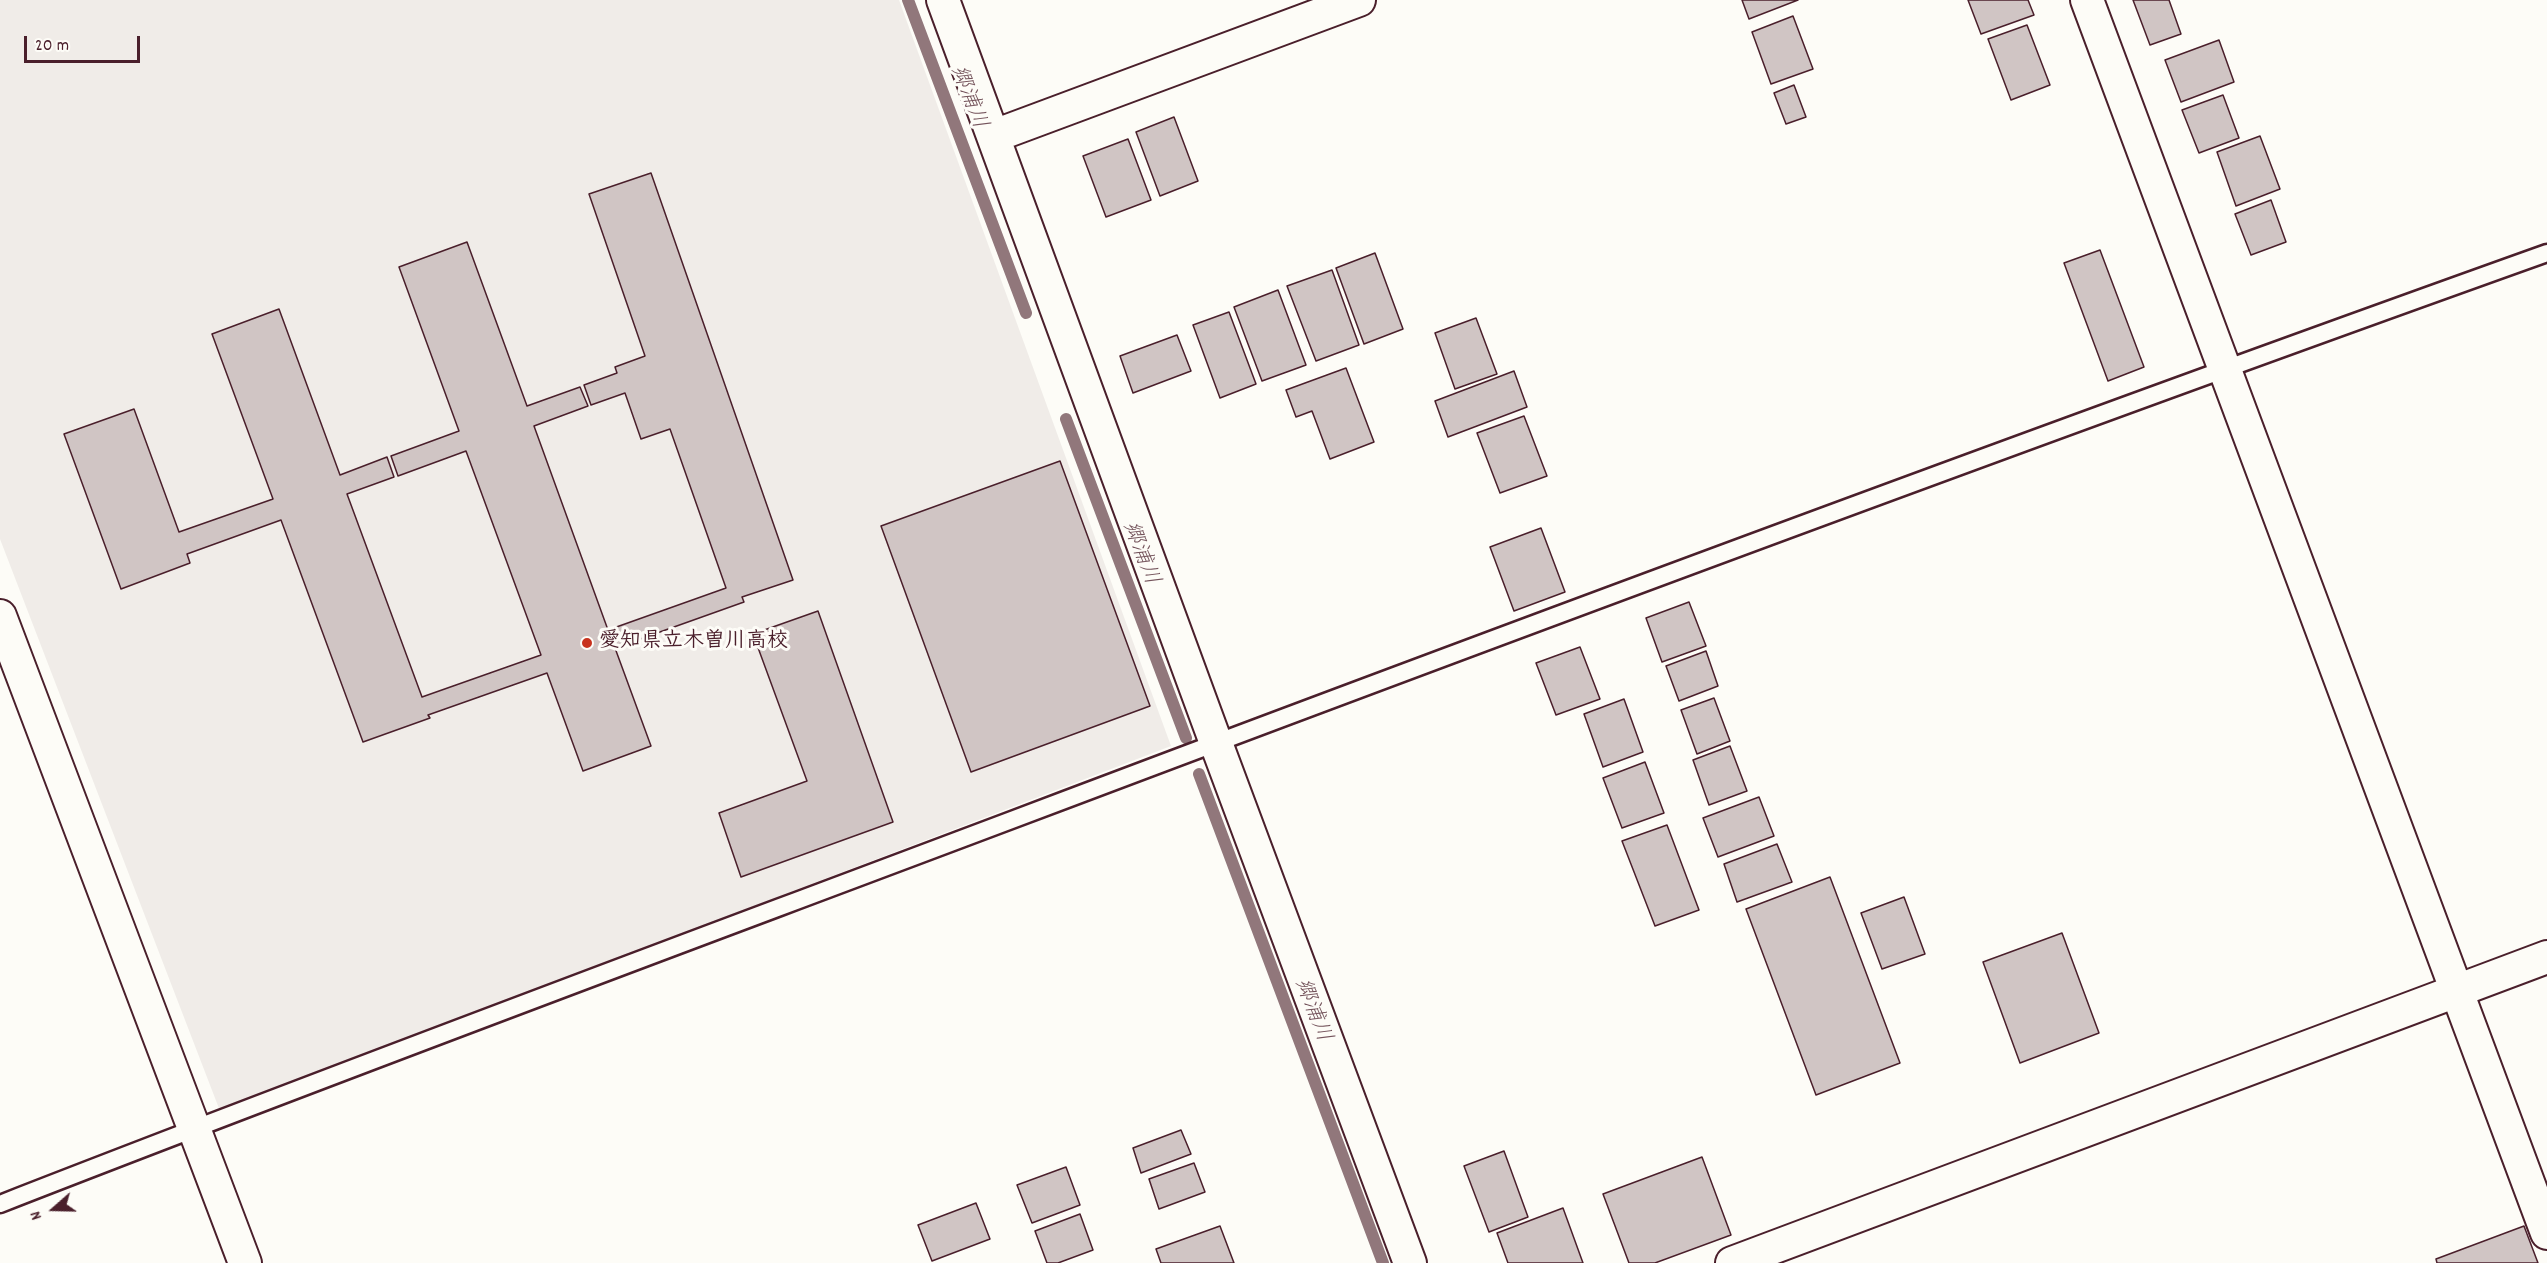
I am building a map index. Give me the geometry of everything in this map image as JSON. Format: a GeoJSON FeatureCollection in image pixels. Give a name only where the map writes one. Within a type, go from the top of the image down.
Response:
{"type":"FeatureCollection","features":[{"type":"Feature","properties":{"kind":"street"},"geometry":{"type":"LineString","coordinates":[[943,0],[1410,1263]]}},
{"type":"Feature","properties":{"kind":"street"},"geometry":{"type":"LineString","coordinates":[[994,136],[1359,0]]}},
{"type":"Feature","properties":{"kind":"street"},"geometry":{"type":"LineString","coordinates":[[2087,0],[2547,1233]]}},
{"type":"Feature","properties":{"kind":"street"},"geometry":{"type":"LineString","coordinates":[[0,616],[245,1263]]}},
{"type":"Feature","properties":{"kind":"street"},"geometry":{"type":"LineString","coordinates":[[1732,1263],[2547,957]]}},
{"type":"Feature","properties":{"kind":"lane"},"geometry":{"type":"LineString","coordinates":[[0,1204],[194,1128],[1216,743],[2225,368],[2547,253]]}},
{"type":"Feature","properties":{"kind":"shaded area","name":"愛知県立木曽川高校"},"geometry":{"type":"Polygon","coordinates":[[[0,0],[899,0],[1171,746],[220,1111],[0,539],[0,0]]]}},
{"type":"Feature","properties":{"kind":"building"},"geometry":{"type":"Polygon","coordinates":[[[1742,0],[1798,0],[1749,19],[1742,0]]]}},
{"type":"Feature","properties":{"kind":"building"},"geometry":{"type":"Polygon","coordinates":[[[1968,0],[2028,0],[2034,15],[1981,34],[1968,0]]]}},
{"type":"Feature","properties":{"kind":"building"},"geometry":{"type":"Polygon","coordinates":[[[2133,0],[2169,0],[2181,34],[2150,45],[2133,0]]]}},
{"type":"Feature","properties":{"kind":"building"},"geometry":{"type":"Polygon","coordinates":[[[1793,16],[1813,69],[1771,84],[1752,32],[1793,16]]]}},
{"type":"Feature","properties":{"kind":"building"},"geometry":{"type":"Polygon","coordinates":[[[2027,25],[2050,85],[2011,100],[1988,39],[2027,25]]]}},
{"type":"Feature","properties":{"kind":"building"},"geometry":{"type":"Polygon","coordinates":[[[2219,40],[2234,82],[2181,102],[2165,60],[2219,40]]]}},
{"type":"Feature","properties":{"kind":"building"},"geometry":{"type":"Polygon","coordinates":[[[1794,85],[1806,117],[1786,124],[1774,93],[1794,85]]]}},
{"type":"Feature","properties":{"kind":"building"},"geometry":{"type":"Polygon","coordinates":[[[2223,95],[2239,138],[2199,153],[2182,110],[2223,95]]]}},
{"type":"Feature","properties":{"kind":"building"},"geometry":{"type":"Polygon","coordinates":[[[1174,117],[1198,181],[1160,196],[1136,132],[1174,117]]]}},
{"type":"Feature","properties":{"kind":"building"},"geometry":{"type":"Polygon","coordinates":[[[2260,136],[2280,189],[2236,206],[2217,152],[2260,136]]]}},
{"type":"Feature","properties":{"kind":"building"},"geometry":{"type":"Polygon","coordinates":[[[1128,139],[1151,200],[1106,217],[1083,156],[1128,139]]]}},
{"type":"Feature","properties":{"kind":"building"},"geometry":{"type":"Polygon","coordinates":[[[651,173],[793,580],[742,597],[744,602],[615,648],[651,746],[583,771],[547,673],[428,715],[430,718],[363,742],[281,520],[187,554],[190,563],[121,589],[64,434],[134,409],[179,532],[273,499],[212,334],[279,309],[340,475],[387,457],[394,477],[347,494],[422,697],[541,655],[466,451],[398,476],[391,456],[459,431],[399,267],[467,242],[527,406],[580,387],[588,406],[534,426],[608,630],[726,588],[670,429],[641,439],[625,393],[591,405],[584,385],[617,373],[615,367],[645,356],[589,194],[651,173]]]}},
{"type":"Feature","properties":{"kind":"building"},"geometry":{"type":"Polygon","coordinates":[[[2271,200],[2286,242],[2251,255],[2235,214],[2271,200]]]}},
{"type":"Feature","properties":{"kind":"building"},"geometry":{"type":"Polygon","coordinates":[[[2100,250],[2144,367],[2108,381],[2064,263],[2100,250]]]}},
{"type":"Feature","properties":{"kind":"building"},"geometry":{"type":"Polygon","coordinates":[[[1375,253],[1403,329],[1364,344],[1336,268],[1375,253]]]}},
{"type":"Feature","properties":{"kind":"building"},"geometry":{"type":"Polygon","coordinates":[[[1332,270],[1359,345],[1316,361],[1287,286],[1332,270]]]}},
{"type":"Feature","properties":{"kind":"building"},"geometry":{"type":"Polygon","coordinates":[[[1278,290],[1306,365],[1262,381],[1234,307],[1278,290]]]}},
{"type":"Feature","properties":{"kind":"building"},"geometry":{"type":"Polygon","coordinates":[[[1229,312],[1256,384],[1220,398],[1193,325],[1229,312]]]}},
{"type":"Feature","properties":{"kind":"building"},"geometry":{"type":"Polygon","coordinates":[[[1476,318],[1497,374],[1455,389],[1435,333],[1476,318]]]}},
{"type":"Feature","properties":{"kind":"building"},"geometry":{"type":"Polygon","coordinates":[[[1177,335],[1191,371],[1133,393],[1120,356],[1177,335]]]}},
{"type":"Feature","properties":{"kind":"building"},"geometry":{"type":"Polygon","coordinates":[[[1346,368],[1374,442],[1330,459],[1312,411],[1296,417],[1286,390],[1346,368]]]}},
{"type":"Feature","properties":{"kind":"building"},"geometry":{"type":"Polygon","coordinates":[[[1514,371],[1527,407],[1448,437],[1435,401],[1514,371]]]}},
{"type":"Feature","properties":{"kind":"building"},"geometry":{"type":"Polygon","coordinates":[[[1524,416],[1547,476],[1500,493],[1477,433],[1524,416]]]}},
{"type":"Feature","properties":{"kind":"building"},"geometry":{"type":"Polygon","coordinates":[[[1060,461],[1150,706],[971,772],[881,526],[1060,461]]]}},
{"type":"Feature","properties":{"kind":"building"},"geometry":{"type":"Polygon","coordinates":[[[1541,528],[1565,592],[1514,611],[1490,547],[1541,528]]]}},
{"type":"Feature","properties":{"kind":"building"},"geometry":{"type":"Polygon","coordinates":[[[1689,602],[1706,646],[1662,662],[1646,618],[1689,602]]]}},
{"type":"Feature","properties":{"kind":"building"},"geometry":{"type":"Polygon","coordinates":[[[818,611],[893,822],[741,877],[719,813],[807,781],[753,634],[818,611]]]}},
{"type":"Feature","properties":{"kind":"building"},"geometry":{"type":"Polygon","coordinates":[[[1580,647],[1600,699],[1556,715],[1536,663],[1580,647]]]}},
{"type":"Feature","properties":{"kind":"building"},"geometry":{"type":"Polygon","coordinates":[[[1706,651],[1718,686],[1679,701],[1666,666],[1706,651]]]}},
{"type":"Feature","properties":{"kind":"building"},"geometry":{"type":"Polygon","coordinates":[[[1714,698],[1730,741],[1697,754],[1681,710],[1714,698]]]}},
{"type":"Feature","properties":{"kind":"building"},"geometry":{"type":"Polygon","coordinates":[[[1624,699],[1643,752],[1603,767],[1584,714],[1624,699]]]}},
{"type":"Feature","properties":{"kind":"building"},"geometry":{"type":"Polygon","coordinates":[[[1730,746],[1747,791],[1709,805],[1693,760],[1730,746]]]}},
{"type":"Feature","properties":{"kind":"building"},"geometry":{"type":"Polygon","coordinates":[[[1645,762],[1664,813],[1622,828],[1603,778],[1645,762]]]}},
{"type":"Feature","properties":{"kind":"building"},"geometry":{"type":"Polygon","coordinates":[[[1759,797],[1774,836],[1718,857],[1703,818],[1759,797]]]}},
{"type":"Feature","properties":{"kind":"building"},"geometry":{"type":"Polygon","coordinates":[[[1667,825],[1699,910],[1655,926],[1622,841],[1667,825]]]}},
{"type":"Feature","properties":{"kind":"building"},"geometry":{"type":"Polygon","coordinates":[[[1777,844],[1792,882],[1737,902],[1724,864],[1777,844]]]}},
{"type":"Feature","properties":{"kind":"building"},"geometry":{"type":"Polygon","coordinates":[[[1830,877],[1900,1063],[1816,1095],[1746,909],[1830,877]]]}},
{"type":"Feature","properties":{"kind":"building"},"geometry":{"type":"Polygon","coordinates":[[[1904,897],[1925,954],[1882,969],[1861,913],[1904,897]]]}},
{"type":"Feature","properties":{"kind":"building"},"geometry":{"type":"Polygon","coordinates":[[[2062,933],[2099,1033],[2020,1063],[1983,962],[2062,933]]]}},
{"type":"Feature","properties":{"kind":"building"},"geometry":{"type":"Polygon","coordinates":[[[1181,1130],[1191,1154],[1141,1173],[1133,1148],[1181,1130]]]}},
{"type":"Feature","properties":{"kind":"building"},"geometry":{"type":"Polygon","coordinates":[[[1504,1151],[1528,1217],[1489,1232],[1464,1166],[1504,1151]]]}},
{"type":"Feature","properties":{"kind":"building"},"geometry":{"type":"Polygon","coordinates":[[[1702,1157],[1731,1235],[1655,1263],[1629,1263],[1603,1194],[1702,1157]]]}},
{"type":"Feature","properties":{"kind":"building"},"geometry":{"type":"Polygon","coordinates":[[[1194,1163],[1205,1192],[1159,1209],[1149,1179],[1194,1163]]]}},
{"type":"Feature","properties":{"kind":"building"},"geometry":{"type":"Polygon","coordinates":[[[1066,1167],[1080,1205],[1032,1223],[1017,1185],[1066,1167]]]}},
{"type":"Feature","properties":{"kind":"building"},"geometry":{"type":"Polygon","coordinates":[[[976,1203],[990,1239],[932,1261],[918,1225],[976,1203]]]}},
{"type":"Feature","properties":{"kind":"building"},"geometry":{"type":"Polygon","coordinates":[[[1563,1208],[1583,1263],[1508,1263],[1497,1233],[1563,1208]]]}},
{"type":"Feature","properties":{"kind":"building"},"geometry":{"type":"Polygon","coordinates":[[[1080,1214],[1093,1250],[1058,1263],[1047,1263],[1035,1231],[1080,1214]]]}},
{"type":"Feature","properties":{"kind":"building"},"geometry":{"type":"Polygon","coordinates":[[[1220,1226],[1234,1263],[1161,1263],[1156,1249],[1220,1226]]]}},
{"type":"Feature","properties":{"kind":"building"},"geometry":{"type":"Polygon","coordinates":[[[2524,1226],[2538,1263],[2437,1263],[2436,1259],[2524,1226]]]}},
{"type":"Feature","properties":{"kind":"waterway","name":"郷浦川"},"geometry":{"type":"LineString","coordinates":[[908,0],[1026,313]]}},
{"type":"Feature","properties":{"kind":"waterway","name":"郷浦川"},"geometry":{"type":"LineString","coordinates":[[1066,419],[1186,738]]}},
{"type":"Feature","properties":{"kind":"waterway","name":"郷浦川"},"geometry":{"type":"LineString","coordinates":[[1199,774],[1383,1263]]}},
{"type":"Feature","properties":{"kind":"place","name":"愛知県立木曽川高校"},"geometry":{"type":"Point","coordinates":[587,643]}}]}
